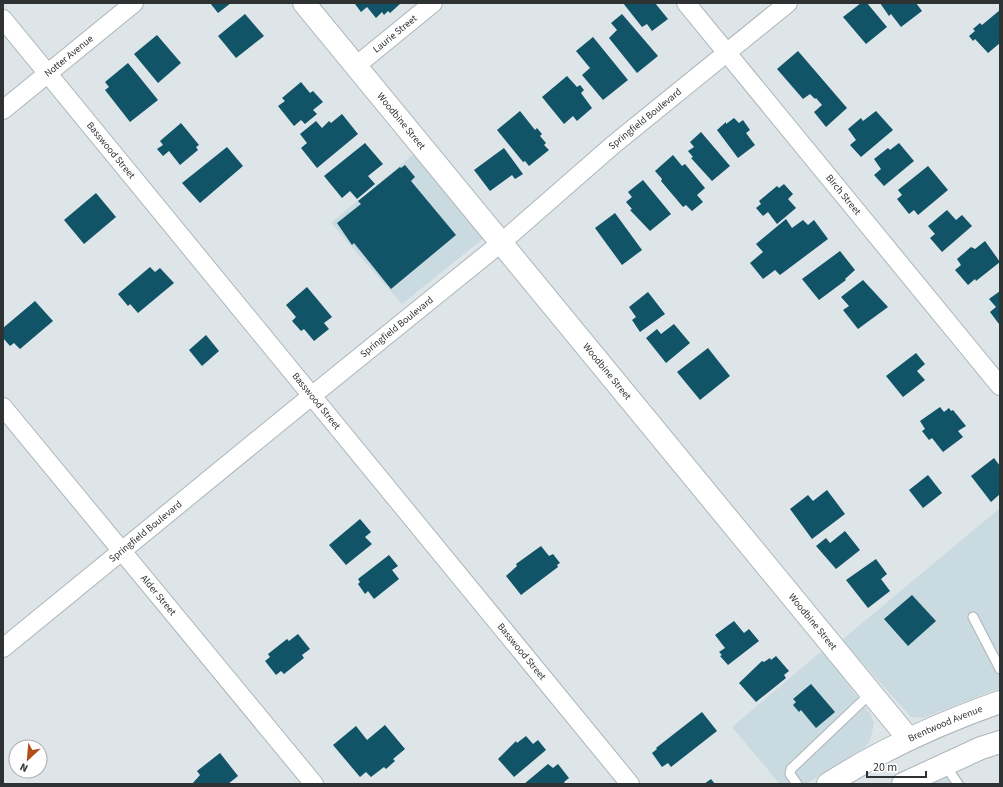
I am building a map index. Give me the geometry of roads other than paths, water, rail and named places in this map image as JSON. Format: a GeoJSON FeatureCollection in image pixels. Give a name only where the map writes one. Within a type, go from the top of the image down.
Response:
{"type":"FeatureCollection","features":[{"type":"Feature","properties":{"kind":"street","name":"Notter Avenue"},"geometry":{"type":"LineString","coordinates":[[3,110],[134,3]]}},
{"type":"Feature","properties":{"kind":"street","name":"Woodbine Street"},"geometry":{"type":"LineString","coordinates":[[304,3],[357,65],[910,739]]}},
{"type":"Feature","properties":{"kind":"street","name":"Laurie Street"},"geometry":{"type":"LineString","coordinates":[[357,65],[433,3]]}},
{"type":"Feature","properties":{"kind":"street","name":"Birch Street"},"geometry":{"type":"LineString","coordinates":[[686,3],[1000,386]]}},
{"type":"Feature","properties":{"kind":"street","name":"Springfield Boulevard"},"geometry":{"type":"LineString","coordinates":[[3,648],[120,551],[502,242],[613,145],[788,3]]}},
{"type":"Feature","properties":{"kind":"street","name":"Basswood Street"},"geometry":{"type":"LineString","coordinates":[[3,19],[630,784]]}},
{"type":"Feature","properties":{"kind":"street","name":"Alder Street"},"geometry":{"type":"LineString","coordinates":[[3,407],[120,551],[314,784]]}},
{"type":"Feature","properties":{"kind":"street","name":"Brentwood Avenue"},"geometry":{"type":"LineString","coordinates":[[834,782],[910,739],[965,714],[1000,702]]}},
{"type":"Feature","properties":{"kind":"street"},"geometry":{"type":"LineString","coordinates":[[903,784],[981,748],[1000,742]]}},
{"type":"Feature","properties":{"kind":"lane"},"geometry":{"type":"LineString","coordinates":[[973,618],[1000,669]]}},
{"type":"Feature","properties":{"kind":"lane"},"geometry":{"type":"LineString","coordinates":[[797,784],[790,774],[791,769],[871,693]]}},
{"type":"Feature","properties":{"kind":"lane"},"geometry":{"type":"LineString","coordinates":[[945,765],[958,784]]}}]}
